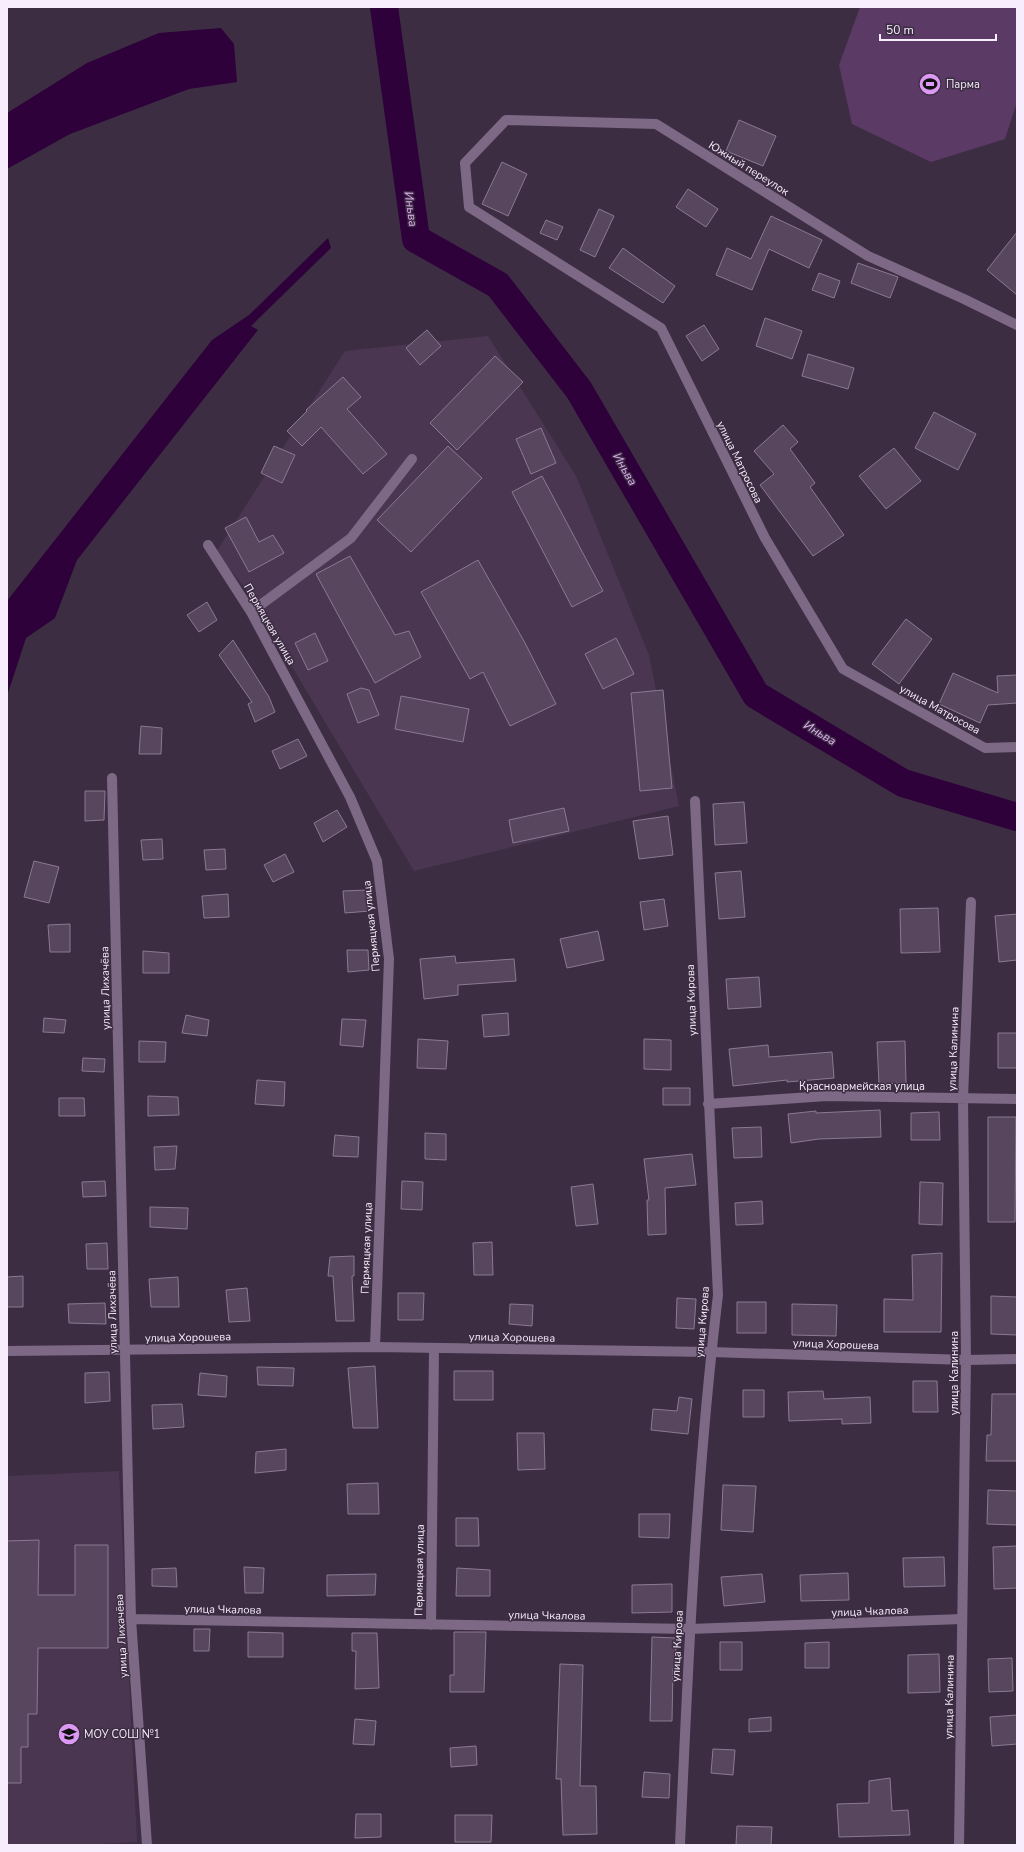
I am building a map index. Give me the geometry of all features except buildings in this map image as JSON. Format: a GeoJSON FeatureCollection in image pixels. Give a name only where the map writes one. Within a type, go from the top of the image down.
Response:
{"type":"FeatureCollection","features":[{"type":"Feature","properties":{"kind":"street","name":"Южный переулок"},"geometry":{"type":"LineString","coordinates":[[465,163],[506,120],[656,124],[868,256],[964,299],[1017,325]]}},
{"type":"Feature","properties":{"kind":"street","name":"улица Матросова"},"geometry":{"type":"LineString","coordinates":[[465,163],[469,207],[661,328],[765,538],[843,669],[985,748],[1017,748]]}},
{"type":"Feature","properties":{"kind":"street"},"geometry":{"type":"LineString","coordinates":[[251,612],[351,538],[412,459]]}},
{"type":"Feature","properties":{"kind":"street","name":"Пермяцкая улица"},"geometry":{"type":"LineString","coordinates":[[208,545],[251,612],[350,797],[377,861],[389,959],[375,1347]]}},
{"type":"Feature","properties":{"kind":"street","name":"улица Лихачёва"},"geometry":{"type":"LineString","coordinates":[[112,778],[131,1619],[147,1845]]}},
{"type":"Feature","properties":{"kind":"street","name":"улица Кирова"},"geometry":{"type":"LineString","coordinates":[[680,1845],[690,1629],[711,1352],[718,1295],[695,801]]}},
{"type":"Feature","properties":{"kind":"street","name":"улица Калинина"},"geometry":{"type":"LineString","coordinates":[[960,1845],[966,1360],[963,1098],[971,902]]}},
{"type":"Feature","properties":{"kind":"street","name":"Красноармейская улица"},"geometry":{"type":"LineString","coordinates":[[708,1104],[827,1096],[1017,1099]]}},
{"type":"Feature","properties":{"kind":"street","name":"улица Хорошева"},"geometry":{"type":"LineString","coordinates":[[7,1351],[375,1347],[711,1352],[966,1360],[1017,1359]]}},
{"type":"Feature","properties":{"kind":"street","name":"Пермяцкая улица"},"geometry":{"type":"LineString","coordinates":[[431,1625],[434,1348]]}},
{"type":"Feature","properties":{"kind":"street","name":"улица Чкалова"},"geometry":{"type":"LineString","coordinates":[[131,1619],[690,1629],[962,1620]]}},
{"type":"Feature","properties":{"kind":"shaded area","name":"Парма"},"geometry":{"type":"Polygon","coordinates":[[[860,7],[1017,7],[1017,102],[1005,139],[931,162],[852,124],[839,65],[860,7]]]}},
{"type":"Feature","properties":{"kind":"shaded area"},"geometry":{"type":"Polygon","coordinates":[[[221,28],[234,44],[237,82],[189,89],[70,134],[7,169],[7,113],[87,63],[159,33],[221,28]]]}},
{"type":"Feature","properties":{"kind":"shaded area"},"geometry":{"type":"Polygon","coordinates":[[[328,238],[331,248],[251,326],[258,330],[77,560],[55,618],[26,638],[7,696],[7,601],[212,340],[249,315],[328,238]]]}},
{"type":"Feature","properties":{"kind":"shaded area"},"geometry":{"type":"Polygon","coordinates":[[[488,336],[576,476],[649,655],[679,806],[414,871],[245,588],[216,552],[345,351],[488,336]]]}},
{"type":"Feature","properties":{"kind":"shaded area","name":"МОУ СОШ №1"},"geometry":{"type":"Polygon","coordinates":[[[119,1471],[137,1842],[81,1845],[7,1845],[7,1476],[119,1471]]]}},
{"type":"Feature","properties":{"kind":"waterway","name":"Иньва"},"geometry":{"type":"LineString","coordinates":[[384,7],[416,239],[498,285],[579,390],[756,695],[903,783],[1017,817]]}},
{"type":"Feature","properties":{"kind":"place","name":"Парма"},"geometry":{"type":"Point","coordinates":[930,84]}},
{"type":"Feature","properties":{"kind":"place","name":"МОУ СОШ №1"},"geometry":{"type":"Point","coordinates":[69,1734]}}]}
